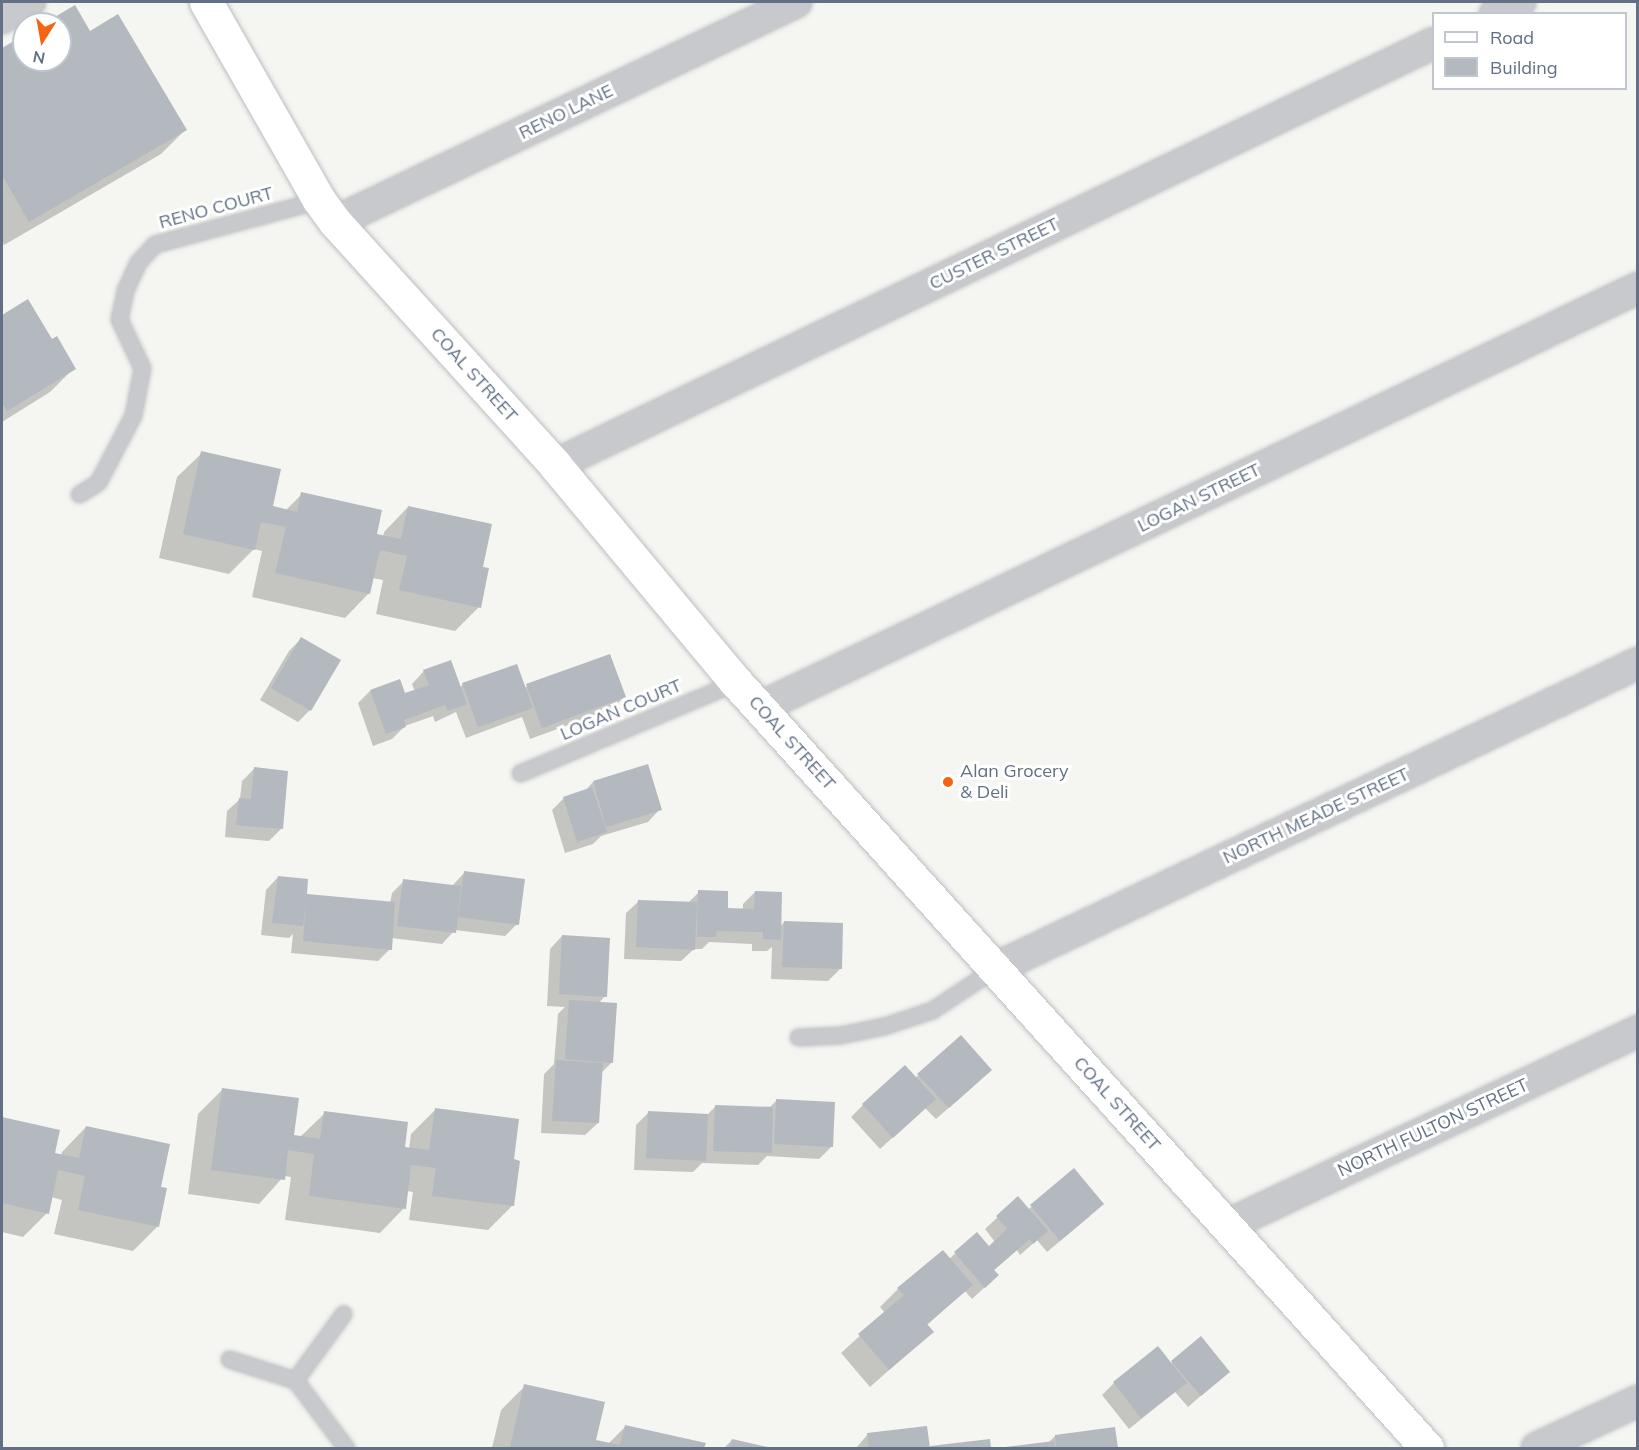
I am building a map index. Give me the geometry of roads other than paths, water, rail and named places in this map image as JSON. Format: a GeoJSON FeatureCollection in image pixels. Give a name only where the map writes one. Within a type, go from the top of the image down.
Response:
{"type":"FeatureCollection","features":[{"type":"Feature","properties":{"kind":"main road","name":"COAL STREET"},"geometry":{"type":"LineString","coordinates":[[206,2],[327,211],[555,465],[736,682],[1228,1225],[1427,1449]]}},
{"type":"Feature","properties":{"kind":"street"},"geometry":{"type":"LineString","coordinates":[[2,18],[30,2]]}},
{"type":"Feature","properties":{"kind":"street","name":"RENO LANE"},"geometry":{"type":"LineString","coordinates":[[327,211],[796,2]]}},
{"type":"Feature","properties":{"kind":"street"},"geometry":{"type":"LineString","coordinates":[[1500,12],[1520,2]]}},
{"type":"Feature","properties":{"kind":"street","name":"CUSTER STREET"},"geometry":{"type":"LineString","coordinates":[[555,465],[1432,44]]}},
{"type":"Feature","properties":{"kind":"street","name":"LOGAN STREET"},"geometry":{"type":"LineString","coordinates":[[761,707],[1638,288]]}},
{"type":"Feature","properties":{"kind":"street","name":"NORTH MEADE STREET"},"geometry":{"type":"LineString","coordinates":[[994,969],[1638,663]]}},
{"type":"Feature","properties":{"kind":"street","name":"NORTH FULTON STREET"},"geometry":{"type":"LineString","coordinates":[[1228,1225],[1638,1031]]}},
{"type":"Feature","properties":{"kind":"street"},"geometry":{"type":"LineString","coordinates":[[1537,1449],[1638,1401]]}},
{"type":"Feature","properties":{"kind":"lane","name":"RENO COURT"},"geometry":{"type":"LineString","coordinates":[[79,494],[98,482],[133,415],[142,369],[119,319],[125,290],[138,262],[155,244],[327,211]]}},
{"type":"Feature","properties":{"kind":"lane","name":"LOGAN COURT"},"geometry":{"type":"LineString","coordinates":[[520,773],[736,682]]}},
{"type":"Feature","properties":{"kind":"lane"},"geometry":{"type":"LineString","coordinates":[[798,1037],[840,1035],[884,1026],[932,1010],[994,969]]}},
{"type":"Feature","properties":{"kind":"lane"},"geometry":{"type":"LineString","coordinates":[[295,1380],[343,1314]]}},
{"type":"Feature","properties":{"kind":"lane"},"geometry":{"type":"LineString","coordinates":[[229,1359],[295,1380],[346,1449]]}},
{"type":"Feature","properties":{"kind":"place","name":"Alan Grocery & Deli"},"geometry":{"type":"Point","coordinates":[948,782]}}]}
